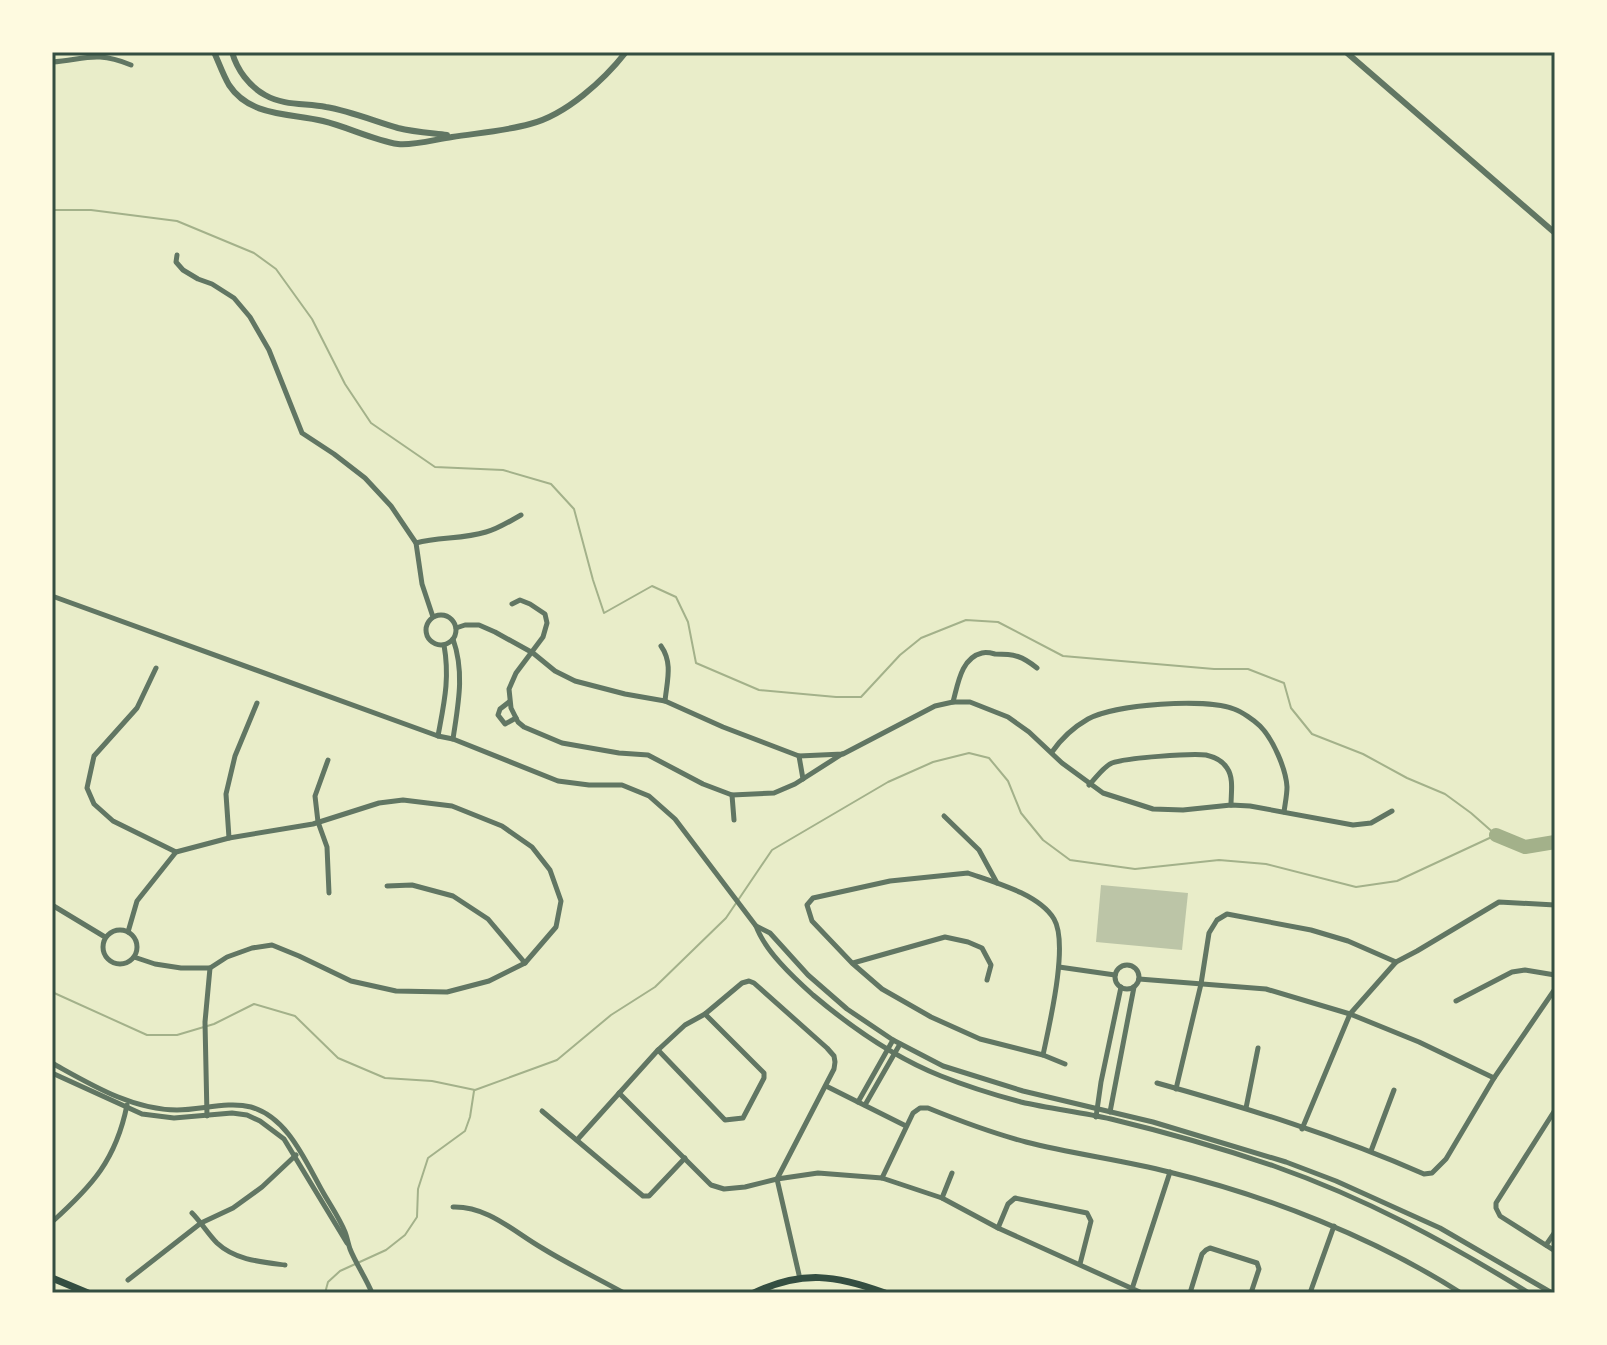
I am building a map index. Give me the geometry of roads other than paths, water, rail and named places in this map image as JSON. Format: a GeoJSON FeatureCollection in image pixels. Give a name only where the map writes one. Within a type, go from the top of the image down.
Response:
{"type":"FeatureCollection","features":[{"type":"Feature","properties":{"kind":"main road"},"geometry":{"type":"LineString","coordinates":[[52,1278],[88,1293]]}},
{"type":"Feature","properties":{"kind":"main road"},"geometry":{"type":"LineString","coordinates":[[754,1293],[800,1279],[841,1279],[885,1293]]}},
{"type":"Feature","properties":{"kind":"street"},"geometry":{"type":"LineString","coordinates":[[214,52],[230,86],[245,101],[260,109],[323,121],[400,145],[533,124],[585,93],[612,70],[626,52]]}},
{"type":"Feature","properties":{"kind":"street"},"geometry":{"type":"LineString","coordinates":[[232,52],[242,73],[268,97],[300,105],[327,107],[402,129],[455,136]]}},
{"type":"Feature","properties":{"kind":"street"},"geometry":{"type":"LineString","coordinates":[[1346,52],[1555,233]]}},
{"type":"Feature","properties":{"kind":"street"},"geometry":{"type":"LineString","coordinates":[[52,62],[99,56],[131,65]]}},
{"type":"Feature","properties":{"kind":"street"},"geometry":{"type":"LineString","coordinates":[[177,255],[176,262],[183,270],[234,298],[250,317],[269,350],[302,433],[365,478],[391,506],[416,543],[422,584],[433,617]]}},
{"type":"Feature","properties":{"kind":"street"},"geometry":{"type":"LineString","coordinates":[[416,543],[491,531],[521,515]]}},
{"type":"Feature","properties":{"kind":"street"},"geometry":{"type":"LineString","coordinates":[[52,596],[453,739],[558,781],[622,785],[649,796],[675,819],[751,918],[761,939],[798,983],[840,1018],[891,1052],[941,1076],[1008,1097],[1109,1119],[1273,1166],[1337,1190],[1433,1235],[1529,1293]]}},
{"type":"Feature","properties":{"kind":"street"},"geometry":{"type":"LineString","coordinates":[[512,604],[520,600],[530,604],[545,614],[547,623],[543,637],[516,673],[509,689],[509,702],[524,727],[562,743],[648,755],[703,784],[732,795],[774,793],[935,706],[970,702],[1008,717],[1089,785],[1103,793],[1153,809],[1250,806],[1353,825],[1371,823],[1392,811]]}},
{"type":"Feature","properties":{"kind":"street"},"geometry":{"type":"LineString","coordinates":[[453,639],[444,645],[435,644],[428,638],[426,629],[430,620],[443,615],[456,628],[453,639],[461,674],[453,739]]}},
{"type":"Feature","properties":{"kind":"street"},"geometry":{"type":"LineString","coordinates":[[456,628],[479,625],[533,653],[555,671],[575,681],[665,701],[799,756],[843,754]]}},
{"type":"Feature","properties":{"kind":"street"},"geometry":{"type":"LineString","coordinates":[[438,736],[448,682],[444,645]]}},
{"type":"Feature","properties":{"kind":"street"},"geometry":{"type":"LineString","coordinates":[[661,646],[668,656],[665,701]]}},
{"type":"Feature","properties":{"kind":"street"},"geometry":{"type":"LineString","coordinates":[[953,702],[961,672],[970,659],[982,653],[1023,657],[1037,668]]}},
{"type":"Feature","properties":{"kind":"street"},"geometry":{"type":"LineString","coordinates":[[156,668],[137,708],[94,756],[87,788],[94,804],[113,821],[176,852]]}},
{"type":"Feature","properties":{"kind":"street"},"geometry":{"type":"LineString","coordinates":[[509,702],[498,715],[505,724],[516,718]]}},
{"type":"Feature","properties":{"kind":"street"},"geometry":{"type":"LineString","coordinates":[[229,838],[226,794],[235,756],[257,703]]}},
{"type":"Feature","properties":{"kind":"street"},"geometry":{"type":"LineString","coordinates":[[1052,752],[1068,733],[1107,712],[1163,704],[1235,709],[1260,726],[1278,753],[1287,785],[1284,812]]}},
{"type":"Feature","properties":{"kind":"street"},"geometry":{"type":"LineString","coordinates":[[1089,785],[1111,763],[1206,755],[1221,760],[1229,769],[1231,805]]}},
{"type":"Feature","properties":{"kind":"street"},"geometry":{"type":"LineString","coordinates":[[799,756],[803,779]]}},
{"type":"Feature","properties":{"kind":"street"},"geometry":{"type":"LineString","coordinates":[[328,760],[315,796],[318,822],[327,847],[329,893]]}},
{"type":"Feature","properties":{"kind":"street"},"geometry":{"type":"LineString","coordinates":[[732,795],[734,820]]}},
{"type":"Feature","properties":{"kind":"street"},"geometry":{"type":"LineString","coordinates":[[128,932],[137,901],[176,852],[229,838],[318,822],[379,803],[403,800],[452,806],[502,826],[532,847],[550,870],[561,901],[556,927],[525,963],[489,981],[447,992],[396,991],[351,981],[272,945],[227,957],[210,968],[181,968],[134,957]]}},
{"type":"Feature","properties":{"kind":"street"},"geometry":{"type":"LineString","coordinates":[[944,816],[979,850],[997,883]]}},
{"type":"Feature","properties":{"kind":"street"},"geometry":{"type":"LineString","coordinates":[[1043,1055],[1059,967],[1056,921],[1044,907],[1012,888],[968,873],[890,881],[813,898],[807,905],[812,921],[882,989],[931,1017],[980,1039],[1043,1055],[1065,1064]]}},
{"type":"Feature","properties":{"kind":"street"},"geometry":{"type":"LineString","coordinates":[[387,886],[412,885],[453,896],[488,919],[525,963]]}},
{"type":"Feature","properties":{"kind":"street"},"geometry":{"type":"LineString","coordinates":[[1302,1129],[1350,1014],[1396,962],[1499,902],[1555,905]]}},
{"type":"Feature","properties":{"kind":"street"},"geometry":{"type":"LineString","coordinates":[[52,905],[105,937]]}},
{"type":"Feature","properties":{"kind":"street"},"geometry":{"type":"LineString","coordinates":[[1176,1089],[1201,984],[1209,933],[1217,920],[1227,914],[1311,930],[1348,941],[1396,962]]}},
{"type":"Feature","properties":{"kind":"street"},"geometry":{"type":"LineString","coordinates":[[756,926],[770,933],[808,975],[847,1009],[893,1040],[943,1066],[1023,1091],[1110,1111],[1241,1148],[1336,1181],[1440,1228],[1552,1293]]}},
{"type":"Feature","properties":{"kind":"street"},"geometry":{"type":"LineString","coordinates":[[114,931],[128,932],[136,943],[134,957],[123,964],[112,962],[104,953],[105,937],[114,931]]}},
{"type":"Feature","properties":{"kind":"street"},"geometry":{"type":"LineString","coordinates":[[852,963],[945,937],[982,948],[991,965],[987,980]]}},
{"type":"Feature","properties":{"kind":"street"},"geometry":{"type":"LineString","coordinates":[[1059,967],[1115,975]]}},
{"type":"Feature","properties":{"kind":"street"},"geometry":{"type":"LineString","coordinates":[[1109,1119],[1134,987],[1139,979],[1136,969],[1122,967],[1115,975],[1116,982],[1128,989],[1134,987]]}},
{"type":"Feature","properties":{"kind":"street"},"geometry":{"type":"LineString","coordinates":[[207,1116],[204,1036],[210,968]]}},
{"type":"Feature","properties":{"kind":"street"},"geometry":{"type":"LineString","coordinates":[[1456,1001],[1512,972],[1525,970],[1555,975]]}},
{"type":"Feature","properties":{"kind":"street"},"geometry":{"type":"LineString","coordinates":[[1139,979],[1266,989],[1350,1014],[1419,1042],[1494,1078]]}},
{"type":"Feature","properties":{"kind":"street"},"geometry":{"type":"LineString","coordinates":[[577,1140],[658,1050],[685,1025],[705,1014],[742,983],[754,983],[834,1056],[835,1062],[826,1086],[777,1179],[800,1279]]}},
{"type":"Feature","properties":{"kind":"street"},"geometry":{"type":"LineString","coordinates":[[1096,1117],[1121,987]]}},
{"type":"Feature","properties":{"kind":"street"},"geometry":{"type":"LineString","coordinates":[[1157,1083],[1246,1108],[1371,1151],[1424,1174],[1432,1173],[1446,1159],[1494,1078],[1555,989]]}},
{"type":"Feature","properties":{"kind":"street"},"geometry":{"type":"LineString","coordinates":[[658,1050],[725,1120],[743,1118],[764,1073],[705,1014]]}},
{"type":"Feature","properties":{"kind":"street"},"geometry":{"type":"LineString","coordinates":[[891,1052],[893,1040]]}},
{"type":"Feature","properties":{"kind":"street"},"geometry":{"type":"LineString","coordinates":[[862,1104],[891,1052],[900,1044]]}},
{"type":"Feature","properties":{"kind":"street"},"geometry":{"type":"LineString","coordinates":[[1246,1108],[1258,1048]]}},
{"type":"Feature","properties":{"kind":"street"},"geometry":{"type":"LineString","coordinates":[[52,1063],[82,1080],[145,1106],[174,1110],[233,1105],[250,1107],[263,1113],[289,1134],[368,1282],[370,1293]]}},
{"type":"Feature","properties":{"kind":"street"},"geometry":{"type":"LineString","coordinates":[[52,1073],[142,1114],[163,1117],[247,1115],[284,1139],[297,1154]]}},
{"type":"Feature","properties":{"kind":"street"},"geometry":{"type":"LineString","coordinates":[[826,1086],[906,1126]]}},
{"type":"Feature","properties":{"kind":"street"},"geometry":{"type":"LineString","coordinates":[[1371,1151],[1394,1090]]}},
{"type":"Feature","properties":{"kind":"street"},"geometry":{"type":"LineString","coordinates":[[619,1093],[711,1185],[724,1189],[745,1187],[818,1173],[882,1178],[942,1198],[998,1228],[1142,1293]]}},
{"type":"Feature","properties":{"kind":"street"},"geometry":{"type":"LineString","coordinates":[[52,1222],[80,1197],[102,1170],[115,1146],[127,1100]]}},
{"type":"Feature","properties":{"kind":"street"},"geometry":{"type":"LineString","coordinates":[[882,1178],[913,1113],[920,1108],[928,1108],[1028,1142],[1170,1172],[1242,1193],[1334,1226],[1461,1293]]}},
{"type":"Feature","properties":{"kind":"street"},"geometry":{"type":"LineString","coordinates":[[1555,1110],[1496,1203],[1500,1216],[1555,1251]]}},
{"type":"Feature","properties":{"kind":"street"},"geometry":{"type":"LineString","coordinates":[[542,1111],[643,1196],[649,1196],[685,1158]]}},
{"type":"Feature","properties":{"kind":"street"},"geometry":{"type":"LineString","coordinates":[[128,1280],[201,1223],[233,1208],[262,1187],[297,1154]]}},
{"type":"Feature","properties":{"kind":"street"},"geometry":{"type":"LineString","coordinates":[[1132,1289],[1170,1172]]}},
{"type":"Feature","properties":{"kind":"street"},"geometry":{"type":"LineString","coordinates":[[942,1198],[952,1173]]}},
{"type":"Feature","properties":{"kind":"street"},"geometry":{"type":"LineString","coordinates":[[998,1228],[1008,1204],[1015,1198],[1087,1213],[1091,1221],[1080,1264]]}},
{"type":"Feature","properties":{"kind":"street"},"geometry":{"type":"LineString","coordinates":[[453,1207],[476,1210],[492,1217],[542,1249],[624,1293]]}},
{"type":"Feature","properties":{"kind":"street"},"geometry":{"type":"LineString","coordinates":[[192,1213],[219,1244],[241,1257],[285,1265]]}},
{"type":"Feature","properties":{"kind":"street"},"geometry":{"type":"LineString","coordinates":[[1310,1293],[1334,1226]]}},
{"type":"Feature","properties":{"kind":"street"},"geometry":{"type":"LineString","coordinates":[[1546,1245],[1555,1232]]}},
{"type":"Feature","properties":{"kind":"street"},"geometry":{"type":"LineString","coordinates":[[1190,1293],[1202,1254],[1210,1248],[1257,1263],[1259,1269],[1251,1293]]}},
{"type":"Feature","properties":{"kind":"waterway"},"geometry":{"type":"LineString","coordinates":[[52,210],[91,210],[177,221],[254,253],[276,269],[312,319],[345,384],[371,423],[435,467],[503,470],[551,484],[574,509],[604,613],[652,586],[676,597],[688,622],[696,663],[759,690],[861,697],[900,655],[921,638],[966,620],[998,622],[1063,656],[1248,669],[1284,683],[1291,708],[1312,734],[1363,754],[1445,794],[1496,835],[1397,881],[1356,887],[1266,864],[1219,860],[1135,869],[1070,860],[1043,840],[1021,813],[1008,781],[989,758],[969,753],[933,762],[888,782],[772,850],[726,918],[655,987],[611,1015],[557,1060],[475,1090],[432,1081],[385,1078],[338,1058],[295,1016],[254,1004],[214,1024],[177,1035],[147,1035],[52,992]]}},
{"type":"Feature","properties":{"kind":"waterway"},"geometry":{"type":"LineString","coordinates":[[1496,835],[1525,847],[1555,842]]}},
{"type":"Feature","properties":{"kind":"waterway"},"geometry":{"type":"LineString","coordinates":[[325,1293],[328,1282],[340,1271],[386,1250],[405,1235],[417,1217],[418,1189],[428,1158],[465,1131],[474,1091]]}}]}
